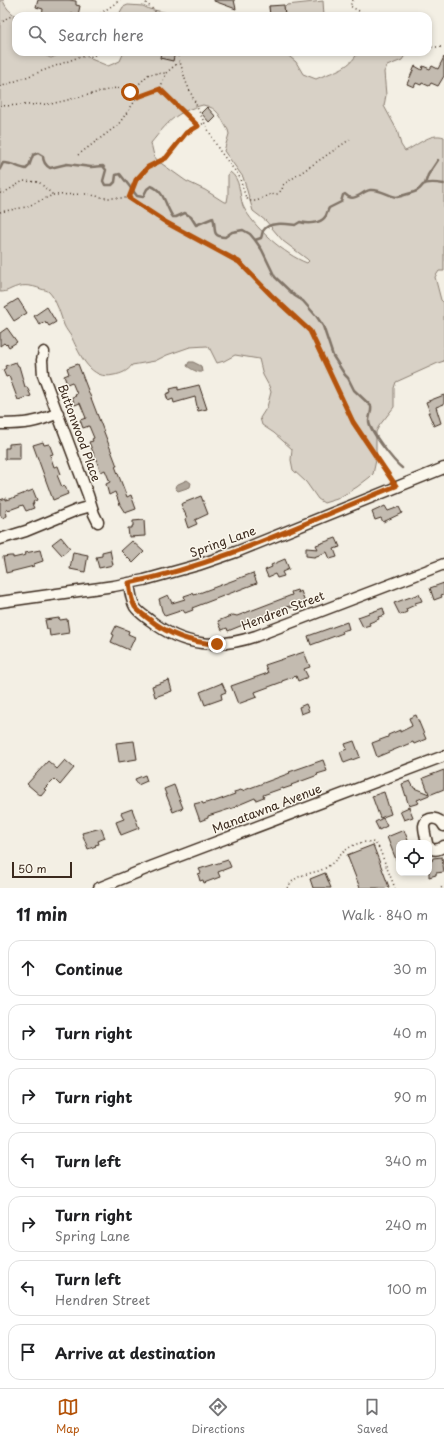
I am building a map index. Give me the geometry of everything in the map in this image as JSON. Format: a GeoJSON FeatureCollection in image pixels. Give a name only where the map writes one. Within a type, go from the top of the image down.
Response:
{"type":"FeatureCollection","features":[{"type":"Feature","properties":{"kind":"street","name":"Buttonwood Place"},"geometry":{"type":"LineString","coordinates":[[44,352],[42,360],[43,375],[98,522]]}},
{"type":"Feature","properties":{"kind":"street"},"geometry":{"type":"LineString","coordinates":[[0,424],[28,424],[58,413]]}},
{"type":"Feature","properties":{"kind":"street","name":"Spring Lane"},"geometry":{"type":"LineString","coordinates":[[0,602],[129,583],[176,572],[215,560],[444,468]]}},
{"type":"Feature","properties":{"kind":"street"},"geometry":{"type":"LineString","coordinates":[[0,538],[26,531],[77,510],[91,506]]}},
{"type":"Feature","properties":{"kind":"street","name":"Hendren Street"},"geometry":{"type":"LineString","coordinates":[[129,583],[133,602],[138,610],[162,629],[178,637],[192,641],[208,644],[226,644],[240,642],[444,564]]}},
{"type":"Feature","properties":{"kind":"street","name":"Manatawna Avenue"},"geometry":{"type":"LineString","coordinates":[[99,888],[153,866],[444,756]]}},
{"type":"Feature","properties":{"kind":"street"},"geometry":{"type":"LineString","coordinates":[[426,840],[424,826],[427,821],[437,818],[444,826]]}},
{"type":"Feature","properties":{"kind":"street"},"geometry":{"type":"LineString","coordinates":[[432,848],[435,850],[444,846]]}},
{"type":"Feature","properties":{"kind":"path"},"geometry":{"type":"LineString","coordinates":[[103,12],[120,0]]}},
{"type":"Feature","properties":{"kind":"path"},"geometry":{"type":"LineString","coordinates":[[144,0],[156,12]]}},
{"type":"Feature","properties":{"kind":"path"},"geometry":{"type":"LineString","coordinates":[[353,0],[350,6],[361,12]]}},
{"type":"Feature","properties":{"kind":"path"},"geometry":{"type":"LineString","coordinates":[[0,24],[12,17]]}},
{"type":"Feature","properties":{"kind":"path"},"geometry":{"type":"LineString","coordinates":[[432,47],[444,47]]}},
{"type":"Feature","properties":{"kind":"path"},"geometry":{"type":"LineString","coordinates":[[0,87],[79,57],[94,56]]}},
{"type":"Feature","properties":{"kind":"path"},"geometry":{"type":"LineString","coordinates":[[178,56],[179,62],[189,89],[205,123],[220,150],[239,176],[246,198],[250,202],[257,201],[268,195],[277,194],[282,190],[283,185],[352,138]]}},
{"type":"Feature","properties":{"kind":"path"},"geometry":{"type":"LineString","coordinates":[[78,155],[118,125],[138,97],[160,89],[166,73],[179,62]]}},
{"type":"Feature","properties":{"kind":"path"},"geometry":{"type":"LineString","coordinates":[[130,92],[149,74],[166,73]]}},
{"type":"Feature","properties":{"kind":"path"},"geometry":{"type":"LineString","coordinates":[[0,106],[51,104],[116,88],[130,92],[138,97]]}},
{"type":"Feature","properties":{"kind":"path"},"geometry":{"type":"LineString","coordinates":[[160,89],[198,126]]}},
{"type":"Feature","properties":{"kind":"path"},"geometry":{"type":"LineString","coordinates":[[129,198],[136,180],[148,167],[166,158],[186,133],[205,123]]}},
{"type":"Feature","properties":{"kind":"path"},"geometry":{"type":"LineString","coordinates":[[0,194],[22,182],[39,182],[53,195]]}},
{"type":"Feature","properties":{"kind":"path"},"geometry":{"type":"LineString","coordinates":[[0,212],[26,207],[53,195],[86,194],[106,198],[129,198],[167,223],[239,262],[271,295],[310,331],[353,422],[396,486]]}},
{"type":"Feature","properties":{"kind":"path"},"geometry":{"type":"LineString","coordinates":[[287,888],[290,883],[299,877],[328,867],[349,847],[369,842],[375,843],[379,848],[395,888]]}},
{"type":"Feature","properties":{"kind":"shaded area"},"geometry":{"type":"Polygon","coordinates":[[[0,0],[3,0],[5,5],[12,13],[12,56],[46,56],[51,58],[56,56],[88,56],[91,59],[108,66],[120,61],[122,56],[289,56],[296,62],[303,74],[316,79],[345,66],[356,56],[404,56],[402,60],[387,66],[384,72],[386,95],[384,106],[397,130],[401,145],[405,151],[434,136],[444,137],[444,271],[439,271],[435,277],[441,300],[444,303],[444,361],[396,382],[394,388],[394,407],[376,432],[376,460],[373,474],[357,487],[337,499],[324,503],[318,499],[306,482],[293,470],[291,460],[292,449],[274,433],[262,425],[260,418],[267,407],[271,392],[263,375],[259,359],[235,355],[217,363],[209,347],[190,347],[155,361],[132,365],[126,371],[119,374],[106,376],[99,374],[87,365],[65,327],[54,299],[48,291],[34,287],[18,286],[0,292],[0,0]],[[203,105],[185,111],[173,119],[162,129],[151,143],[154,156],[158,161],[186,181],[205,190],[224,202],[227,202],[228,175],[230,172],[234,175],[238,183],[243,206],[254,223],[270,239],[289,254],[307,263],[309,261],[307,259],[283,241],[266,221],[253,211],[243,177],[224,151],[229,134],[228,130],[213,108],[203,105]]]}},
{"type":"Feature","properties":{"kind":"shaded area"},"geometry":{"type":"Polygon","coordinates":[[[323,1],[324,12],[270,12],[269,6],[284,8],[287,5],[323,1]]]}},
{"type":"Feature","properties":{"kind":"shaded area"},"geometry":{"type":"Polygon","coordinates":[[[128,5],[143,6],[163,12],[120,12],[123,7],[128,5]]]}},
{"type":"Feature","properties":{"kind":"shaded area"},"geometry":{"type":"Polygon","coordinates":[[[189,362],[193,362],[201,366],[202,372],[187,366],[189,362]]]}},
{"type":"Feature","properties":{"kind":"shaded area"},"geometry":{"type":"Polygon","coordinates":[[[187,480],[191,483],[190,487],[178,491],[175,488],[176,485],[187,480]]]}},
{"type":"Feature","properties":{"kind":"building"},"geometry":{"type":"Polygon","coordinates":[[[38,0],[76,1],[76,5],[80,6],[79,12],[43,12],[43,9],[36,7],[38,0]]]}},
{"type":"Feature","properties":{"kind":"building"},"geometry":{"type":"Polygon","coordinates":[[[234,0],[236,9],[214,1],[234,0]]]}},
{"type":"Feature","properties":{"kind":"building"},"geometry":{"type":"Polygon","coordinates":[[[284,5],[285,12],[270,12],[269,6],[284,5]]]}},
{"type":"Feature","properties":{"kind":"building"},"geometry":{"type":"Polygon","coordinates":[[[160,56],[174,56],[173,61],[160,58],[160,56]]]}},
{"type":"Feature","properties":{"kind":"building"},"geometry":{"type":"Polygon","coordinates":[[[444,57],[444,76],[438,86],[431,83],[429,86],[422,83],[421,85],[416,83],[414,87],[407,84],[415,66],[422,70],[423,66],[430,69],[432,66],[438,69],[444,57]]]}},
{"type":"Feature","properties":{"kind":"building"},"geometry":{"type":"Polygon","coordinates":[[[207,107],[216,117],[210,123],[201,113],[207,107]]]}},
{"type":"Feature","properties":{"kind":"building"},"geometry":{"type":"Polygon","coordinates":[[[18,299],[27,313],[14,321],[5,307],[18,299]]]}},
{"type":"Feature","properties":{"kind":"building"},"geometry":{"type":"Polygon","coordinates":[[[47,307],[56,322],[49,326],[45,322],[40,325],[34,316],[47,307]]]}},
{"type":"Feature","properties":{"kind":"building"},"geometry":{"type":"Polygon","coordinates":[[[7,328],[17,342],[9,347],[4,343],[0,346],[0,333],[7,328]]]}},
{"type":"Feature","properties":{"kind":"building"},"geometry":{"type":"Polygon","coordinates":[[[16,362],[19,366],[25,387],[27,387],[31,396],[18,400],[9,376],[6,377],[3,370],[6,368],[5,366],[16,362]]]}},
{"type":"Feature","properties":{"kind":"building"},"geometry":{"type":"Polygon","coordinates":[[[78,364],[117,466],[115,466],[127,497],[131,495],[136,509],[125,513],[115,492],[109,495],[106,484],[110,482],[105,470],[101,472],[89,442],[93,441],[92,439],[94,438],[89,426],[83,428],[80,420],[86,418],[80,403],[75,405],[72,397],[76,396],[75,395],[77,394],[72,382],[67,384],[64,376],[69,374],[67,368],[78,364]]]}},
{"type":"Feature","properties":{"kind":"building"},"geometry":{"type":"Polygon","coordinates":[[[199,385],[207,409],[198,411],[195,397],[174,403],[173,399],[168,401],[166,394],[171,392],[170,389],[178,387],[178,390],[199,385]]]}},
{"type":"Feature","properties":{"kind":"building"},"geometry":{"type":"Polygon","coordinates":[[[444,395],[444,404],[436,407],[441,423],[434,426],[428,412],[430,412],[426,402],[444,395]]]}},
{"type":"Feature","properties":{"kind":"building"},"geometry":{"type":"Polygon","coordinates":[[[43,442],[44,445],[49,444],[50,446],[53,454],[50,455],[54,467],[58,466],[61,474],[57,475],[62,487],[65,486],[68,494],[53,500],[33,445],[43,442]]]}},
{"type":"Feature","properties":{"kind":"building"},"geometry":{"type":"Polygon","coordinates":[[[20,443],[20,459],[5,459],[5,448],[9,448],[9,444],[20,443]]]}},
{"type":"Feature","properties":{"kind":"building"},"geometry":{"type":"Polygon","coordinates":[[[33,490],[37,500],[33,502],[34,504],[32,504],[34,508],[26,511],[23,505],[6,510],[7,516],[2,518],[0,514],[0,500],[6,498],[6,500],[10,499],[33,490]]]}},
{"type":"Feature","properties":{"kind":"building"},"geometry":{"type":"Polygon","coordinates":[[[201,496],[208,514],[195,520],[197,524],[188,528],[185,519],[187,518],[181,504],[201,496]]]}},
{"type":"Feature","properties":{"kind":"building"},"geometry":{"type":"Polygon","coordinates":[[[385,506],[388,511],[399,507],[402,513],[383,522],[381,518],[375,520],[372,512],[385,506]]]}},
{"type":"Feature","properties":{"kind":"building"},"geometry":{"type":"Polygon","coordinates":[[[144,520],[145,536],[129,537],[128,528],[132,528],[133,521],[144,520]]]}},
{"type":"Feature","properties":{"kind":"building"},"geometry":{"type":"Polygon","coordinates":[[[61,537],[70,548],[62,555],[52,544],[61,537]]]}},
{"type":"Feature","properties":{"kind":"building"},"geometry":{"type":"Polygon","coordinates":[[[336,538],[340,547],[334,549],[337,557],[330,559],[327,552],[314,557],[306,556],[306,548],[318,549],[316,545],[336,538]]]}},
{"type":"Feature","properties":{"kind":"building"},"geometry":{"type":"Polygon","coordinates":[[[132,541],[144,552],[133,563],[121,551],[132,541]]]}},
{"type":"Feature","properties":{"kind":"building"},"geometry":{"type":"Polygon","coordinates":[[[40,550],[43,561],[34,564],[34,566],[6,573],[3,557],[13,556],[13,558],[26,555],[25,553],[40,550]]]}},
{"type":"Feature","properties":{"kind":"building"},"geometry":{"type":"Polygon","coordinates":[[[110,550],[113,565],[99,568],[96,557],[102,556],[102,552],[110,550]]]}},
{"type":"Feature","properties":{"kind":"building"},"geometry":{"type":"Polygon","coordinates":[[[73,552],[88,555],[85,572],[70,569],[73,552]]]}},
{"type":"Feature","properties":{"kind":"building"},"geometry":{"type":"Polygon","coordinates":[[[285,559],[289,569],[282,572],[284,576],[277,578],[275,574],[268,577],[265,570],[272,567],[271,565],[285,559]]]}},
{"type":"Feature","properties":{"kind":"building"},"geometry":{"type":"Polygon","coordinates":[[[253,573],[257,583],[192,608],[193,610],[185,613],[183,610],[165,616],[162,611],[159,599],[168,595],[172,603],[185,599],[184,596],[193,593],[194,595],[253,573]]]}},
{"type":"Feature","properties":{"kind":"building"},"geometry":{"type":"Polygon","coordinates":[[[444,583],[444,594],[441,595],[442,597],[434,600],[430,588],[444,583]]]}},
{"type":"Feature","properties":{"kind":"building"},"geometry":{"type":"Polygon","coordinates":[[[297,590],[298,593],[301,591],[305,603],[290,608],[290,606],[228,631],[227,628],[222,630],[218,621],[233,615],[237,616],[292,595],[291,592],[297,590]]]}},
{"type":"Feature","properties":{"kind":"building"},"geometry":{"type":"Polygon","coordinates":[[[419,594],[422,601],[415,603],[415,605],[406,609],[407,612],[400,615],[394,603],[419,594]]]}},
{"type":"Feature","properties":{"kind":"building"},"geometry":{"type":"Polygon","coordinates":[[[383,608],[385,615],[378,617],[379,619],[369,623],[370,625],[363,627],[358,617],[383,608]]]}},
{"type":"Feature","properties":{"kind":"building"},"geometry":{"type":"Polygon","coordinates":[[[59,618],[60,620],[67,619],[69,633],[50,636],[45,620],[59,618]]]}},
{"type":"Feature","properties":{"kind":"building"},"geometry":{"type":"Polygon","coordinates":[[[347,622],[349,629],[342,631],[343,633],[311,645],[308,636],[347,622]]]}},
{"type":"Feature","properties":{"kind":"building"},"geometry":{"type":"Polygon","coordinates":[[[116,626],[129,631],[128,634],[135,637],[129,650],[111,642],[114,635],[112,634],[116,626]]]}},
{"type":"Feature","properties":{"kind":"building"},"geometry":{"type":"Polygon","coordinates":[[[304,652],[310,667],[304,669],[308,677],[298,681],[296,676],[282,681],[255,692],[257,697],[238,704],[231,686],[268,673],[265,665],[304,652]]]}},
{"type":"Feature","properties":{"kind":"building"},"geometry":{"type":"Polygon","coordinates":[[[169,680],[172,691],[155,697],[152,686],[169,680]]]}},
{"type":"Feature","properties":{"kind":"building"},"geometry":{"type":"Polygon","coordinates":[[[222,683],[226,692],[221,694],[222,699],[205,705],[200,692],[222,683]]]}},
{"type":"Feature","properties":{"kind":"building"},"geometry":{"type":"Polygon","coordinates":[[[306,704],[309,711],[301,714],[299,707],[306,704]]]}},
{"type":"Feature","properties":{"kind":"building"},"geometry":{"type":"Polygon","coordinates":[[[416,715],[426,739],[414,744],[413,742],[377,757],[372,743],[412,726],[409,718],[416,715]]]}},
{"type":"Feature","properties":{"kind":"building"},"geometry":{"type":"Polygon","coordinates":[[[134,741],[137,759],[119,762],[116,743],[134,741]]]}},
{"type":"Feature","properties":{"kind":"building"},"geometry":{"type":"Polygon","coordinates":[[[354,741],[360,757],[344,763],[340,752],[347,749],[345,744],[354,741]]]}},
{"type":"Feature","properties":{"kind":"building"},"geometry":{"type":"Polygon","coordinates":[[[65,760],[74,768],[60,785],[54,779],[44,789],[46,790],[41,796],[27,784],[48,761],[57,769],[65,760]]]}},
{"type":"Feature","properties":{"kind":"building"},"geometry":{"type":"Polygon","coordinates":[[[323,760],[327,771],[291,785],[292,786],[263,795],[264,797],[256,800],[255,798],[236,807],[208,816],[208,818],[200,821],[194,804],[213,802],[235,794],[234,792],[242,791],[323,760]]]}},
{"type":"Feature","properties":{"kind":"building"},"geometry":{"type":"Polygon","coordinates":[[[444,770],[444,789],[417,800],[419,803],[409,806],[402,784],[410,781],[414,788],[429,794],[423,778],[444,770]]]}},
{"type":"Feature","properties":{"kind":"building"},"geometry":{"type":"Polygon","coordinates":[[[145,775],[147,781],[138,785],[135,779],[145,775]]]}},
{"type":"Feature","properties":{"kind":"building"},"geometry":{"type":"Polygon","coordinates":[[[174,785],[183,808],[173,812],[164,789],[174,785]]]}},
{"type":"Feature","properties":{"kind":"building"},"geometry":{"type":"Polygon","coordinates":[[[384,792],[391,814],[380,818],[372,796],[384,792]]]}},
{"type":"Feature","properties":{"kind":"building"},"geometry":{"type":"Polygon","coordinates":[[[409,807],[413,817],[404,820],[400,811],[409,807]]]}},
{"type":"Feature","properties":{"kind":"building"},"geometry":{"type":"Polygon","coordinates":[[[132,809],[139,828],[121,835],[116,822],[124,819],[121,813],[132,809]]]}},
{"type":"Feature","properties":{"kind":"building"},"geometry":{"type":"Polygon","coordinates":[[[383,818],[387,826],[379,830],[375,822],[383,818]]]}},
{"type":"Feature","properties":{"kind":"building"},"geometry":{"type":"Polygon","coordinates":[[[101,828],[105,838],[98,841],[99,844],[95,845],[96,846],[88,849],[82,833],[101,828]]]}},
{"type":"Feature","properties":{"kind":"building"},"geometry":{"type":"Polygon","coordinates":[[[404,830],[408,840],[396,840],[396,860],[387,837],[404,830]]]}},
{"type":"Feature","properties":{"kind":"building"},"geometry":{"type":"Polygon","coordinates":[[[373,845],[389,887],[360,888],[347,855],[373,845]]]}},
{"type":"Feature","properties":{"kind":"building"},"geometry":{"type":"Polygon","coordinates":[[[442,857],[444,872],[436,873],[436,875],[429,877],[432,876],[433,858],[442,857]]]}},
{"type":"Feature","properties":{"kind":"building"},"geometry":{"type":"Polygon","coordinates":[[[228,860],[231,867],[218,872],[220,877],[204,883],[203,880],[200,881],[198,874],[201,873],[199,869],[228,860]]]}},
{"type":"Feature","properties":{"kind":"building"},"geometry":{"type":"Polygon","coordinates":[[[325,873],[331,888],[313,888],[310,879],[325,873]]]}},
{"type":"Feature","properties":{"kind":"waterway"},"geometry":{"type":"LineString","coordinates":[[0,169],[3,163],[12,164],[26,169],[29,166],[33,155],[38,153],[43,156],[43,160],[50,168],[67,164],[91,167],[103,166],[106,170],[103,181],[105,185],[112,185],[115,182],[116,175],[120,174],[137,196],[143,197],[147,189],[151,186],[156,188],[162,195],[173,217],[185,213],[191,217],[196,225],[213,218],[215,231],[220,237],[225,237],[232,232],[243,230],[250,234],[255,240],[261,238],[265,228],[273,224],[295,225],[300,222],[310,223],[320,221],[326,216],[329,208],[341,202],[343,195],[345,194],[352,198],[367,191],[374,190],[397,197],[417,191],[427,183],[444,184]]}},
{"type":"Feature","properties":{"kind":"waterway"},"geometry":{"type":"LineString","coordinates":[[425,184],[428,175],[438,160]]}},
{"type":"Feature","properties":{"kind":"waterway"},"geometry":{"type":"LineString","coordinates":[[255,240],[262,250],[275,277],[295,296],[303,301],[323,326],[333,356],[348,378],[354,390],[371,406],[369,421],[373,431],[388,453],[402,468]]}},
{"type":"Feature","properties":{"kind":"route"},"geometry":{"type":"LineString","coordinates":[[130,92],[138,97],[160,89],[198,126],[186,133],[166,158],[148,167],[136,180],[129,198],[167,223],[239,262],[271,295],[310,331],[353,422],[396,486],[215,560],[129,583],[135,606],[162,629],[187,640],[198,643],[217,644]]}}]}
